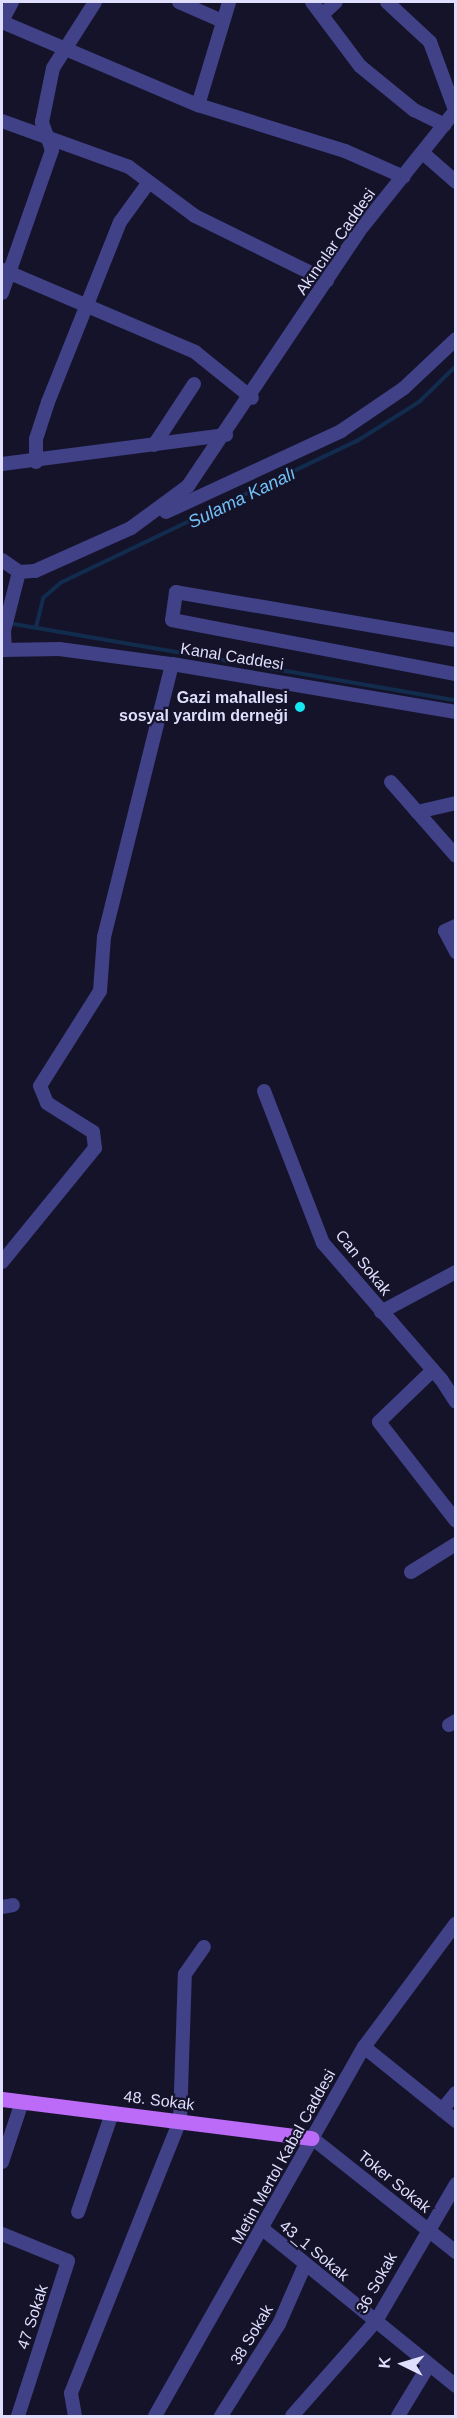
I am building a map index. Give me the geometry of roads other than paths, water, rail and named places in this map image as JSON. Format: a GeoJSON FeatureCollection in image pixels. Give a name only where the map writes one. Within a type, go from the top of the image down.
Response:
{"type":"FeatureCollection","features":[{"type":"Feature","properties":{"kind":"main road","name":"48. Sokak"},"geometry":{"type":"LineString","coordinates":[[2,2099],[312,2138]]}},
{"type":"Feature","properties":{"kind":"street"},"geometry":{"type":"LineString","coordinates":[[12,2],[2,22],[70,47],[198,105],[345,151],[404,177]]}},
{"type":"Feature","properties":{"kind":"street"},"geometry":{"type":"LineString","coordinates":[[2,293],[5,271],[52,150],[42,122],[54,68],[70,47],[95,2]]}},
{"type":"Feature","properties":{"kind":"street"},"geometry":{"type":"LineString","coordinates":[[179,2],[220,21]]}},
{"type":"Feature","properties":{"kind":"street"},"geometry":{"type":"LineString","coordinates":[[198,105],[220,21],[229,2]]}},
{"type":"Feature","properties":{"kind":"street"},"geometry":{"type":"LineString","coordinates":[[312,2],[324,13],[360,66],[414,110],[445,125]]}},
{"type":"Feature","properties":{"kind":"street"},"geometry":{"type":"LineString","coordinates":[[324,13],[336,2]]}},
{"type":"Feature","properties":{"kind":"street"},"geometry":{"type":"LineString","coordinates":[[387,2],[430,42],[455,110]]}},
{"type":"Feature","properties":{"kind":"street","name":"Akıncılar Caddesi"},"geometry":{"type":"LineString","coordinates":[[131,528],[188,486],[252,398],[327,281],[455,110]]}},
{"type":"Feature","properties":{"kind":"street"},"geometry":{"type":"LineString","coordinates":[[2,121],[129,167],[195,216],[327,281]]}},
{"type":"Feature","properties":{"kind":"street"},"geometry":{"type":"LineString","coordinates":[[424,154],[456,182]]}},
{"type":"Feature","properties":{"kind":"street"},"geometry":{"type":"LineString","coordinates":[[36,462],[36,439],[48,402],[90,307],[120,222],[149,182]]}},
{"type":"Feature","properties":{"kind":"street"},"geometry":{"type":"LineString","coordinates":[[5,271],[195,352],[252,398]]}},
{"type":"Feature","properties":{"kind":"street"},"geometry":{"type":"LineString","coordinates":[[2,560],[19,572],[35,571],[341,431],[404,388],[456,339]]}},
{"type":"Feature","properties":{"kind":"street"},"geometry":{"type":"LineString","coordinates":[[154,445],[194,384]]}},
{"type":"Feature","properties":{"kind":"street"},"geometry":{"type":"LineString","coordinates":[[2,464],[36,462],[226,435]]}},
{"type":"Feature","properties":{"kind":"street"},"geometry":{"type":"LineString","coordinates":[[3,650],[10,600],[19,572]]}},
{"type":"Feature","properties":{"kind":"street"},"geometry":{"type":"LineString","coordinates":[[456,640],[176,592],[172,620],[456,674]]}},
{"type":"Feature","properties":{"kind":"street","name":"Kanal Caddesi"},"geometry":{"type":"LineString","coordinates":[[3,650],[59,649],[172,664],[456,712]]}},
{"type":"Feature","properties":{"kind":"street"},"geometry":{"type":"LineString","coordinates":[[2,1262],[95,1149],[93,1132],[47,1103],[40,1086],[100,991],[104,937],[172,664]]}},
{"type":"Feature","properties":{"kind":"street"},"geometry":{"type":"LineString","coordinates":[[391,782],[456,856]]}},
{"type":"Feature","properties":{"kind":"street"},"geometry":{"type":"LineString","coordinates":[[417,812],[456,803]]}},
{"type":"Feature","properties":{"kind":"street"},"geometry":{"type":"LineString","coordinates":[[450,929],[456,952]]}},
{"type":"Feature","properties":{"kind":"street","name":"Can Sokak"},"geometry":{"type":"LineString","coordinates":[[264,1091],[322,1243],[433,1370],[456,1402]]}},
{"type":"Feature","properties":{"kind":"street"},"geometry":{"type":"LineString","coordinates":[[381,1312],[456,1272]]}},
{"type":"Feature","properties":{"kind":"street"},"geometry":{"type":"LineString","coordinates":[[433,1370],[379,1422],[456,1521]]}},
{"type":"Feature","properties":{"kind":"street"},"geometry":{"type":"LineString","coordinates":[[411,1572],[456,1544]]}},
{"type":"Feature","properties":{"kind":"street","name":"Metin Mertol Kabal Caddesi"},"geometry":{"type":"LineString","coordinates":[[155,2416],[264,2230],[312,2138],[364,2047],[456,1923]]}},
{"type":"Feature","properties":{"kind":"street"},"geometry":{"type":"LineString","coordinates":[[75,2416],[71,2393],[180,2121],[186,1974],[204,1947]]}},
{"type":"Feature","properties":{"kind":"street"},"geometry":{"type":"LineString","coordinates":[[364,2047],[456,2121]]}},
{"type":"Feature","properties":{"kind":"street"},"geometry":{"type":"LineString","coordinates":[[442,2110],[456,2093]]}},
{"type":"Feature","properties":{"kind":"street"},"geometry":{"type":"LineString","coordinates":[[2,2162],[22,2102]]}},
{"type":"Feature","properties":{"kind":"street"},"geometry":{"type":"LineString","coordinates":[[78,2212],[112,2113]]}},
{"type":"Feature","properties":{"kind":"street","name":"Toker Sokak"},"geometry":{"type":"LineString","coordinates":[[312,2138],[456,2252]]}},
{"type":"Feature","properties":{"kind":"street","name":"36 Sokak"},"geometry":{"type":"LineString","coordinates":[[292,2416],[376,2321],[427,2229],[456,2184]]}},
{"type":"Feature","properties":{"kind":"street","name":"43_1 Sokak"},"geometry":{"type":"LineString","coordinates":[[264,2230],[304,2267],[376,2321],[456,2386]]}},
{"type":"Feature","properties":{"kind":"street","name":"47 Sokak"},"geometry":{"type":"LineString","coordinates":[[2,2234],[68,2261],[18,2416]]}},
{"type":"Feature","properties":{"kind":"street","name":"38 Sokak"},"geometry":{"type":"LineString","coordinates":[[221,2416],[279,2324],[304,2267]]}},
{"type":"Feature","properties":{"kind":"street"},"geometry":{"type":"LineString","coordinates":[[398,2416],[429,2365]]}},
{"type":"Feature","properties":{"kind":"waterway","name":"Sulama Kanalı"},"geometry":{"type":"LineString","coordinates":[[36,627],[43,598],[60,583],[357,441],[419,402],[456,366]]}},
{"type":"Feature","properties":{"kind":"waterway"},"geometry":{"type":"LineString","coordinates":[[8,623],[456,700]]}},
{"type":"Feature","properties":{"kind":"place","name":"Gazi mahallesi sosyal yardım derneği"},"geometry":{"type":"Point","coordinates":[300,707]}}]}
